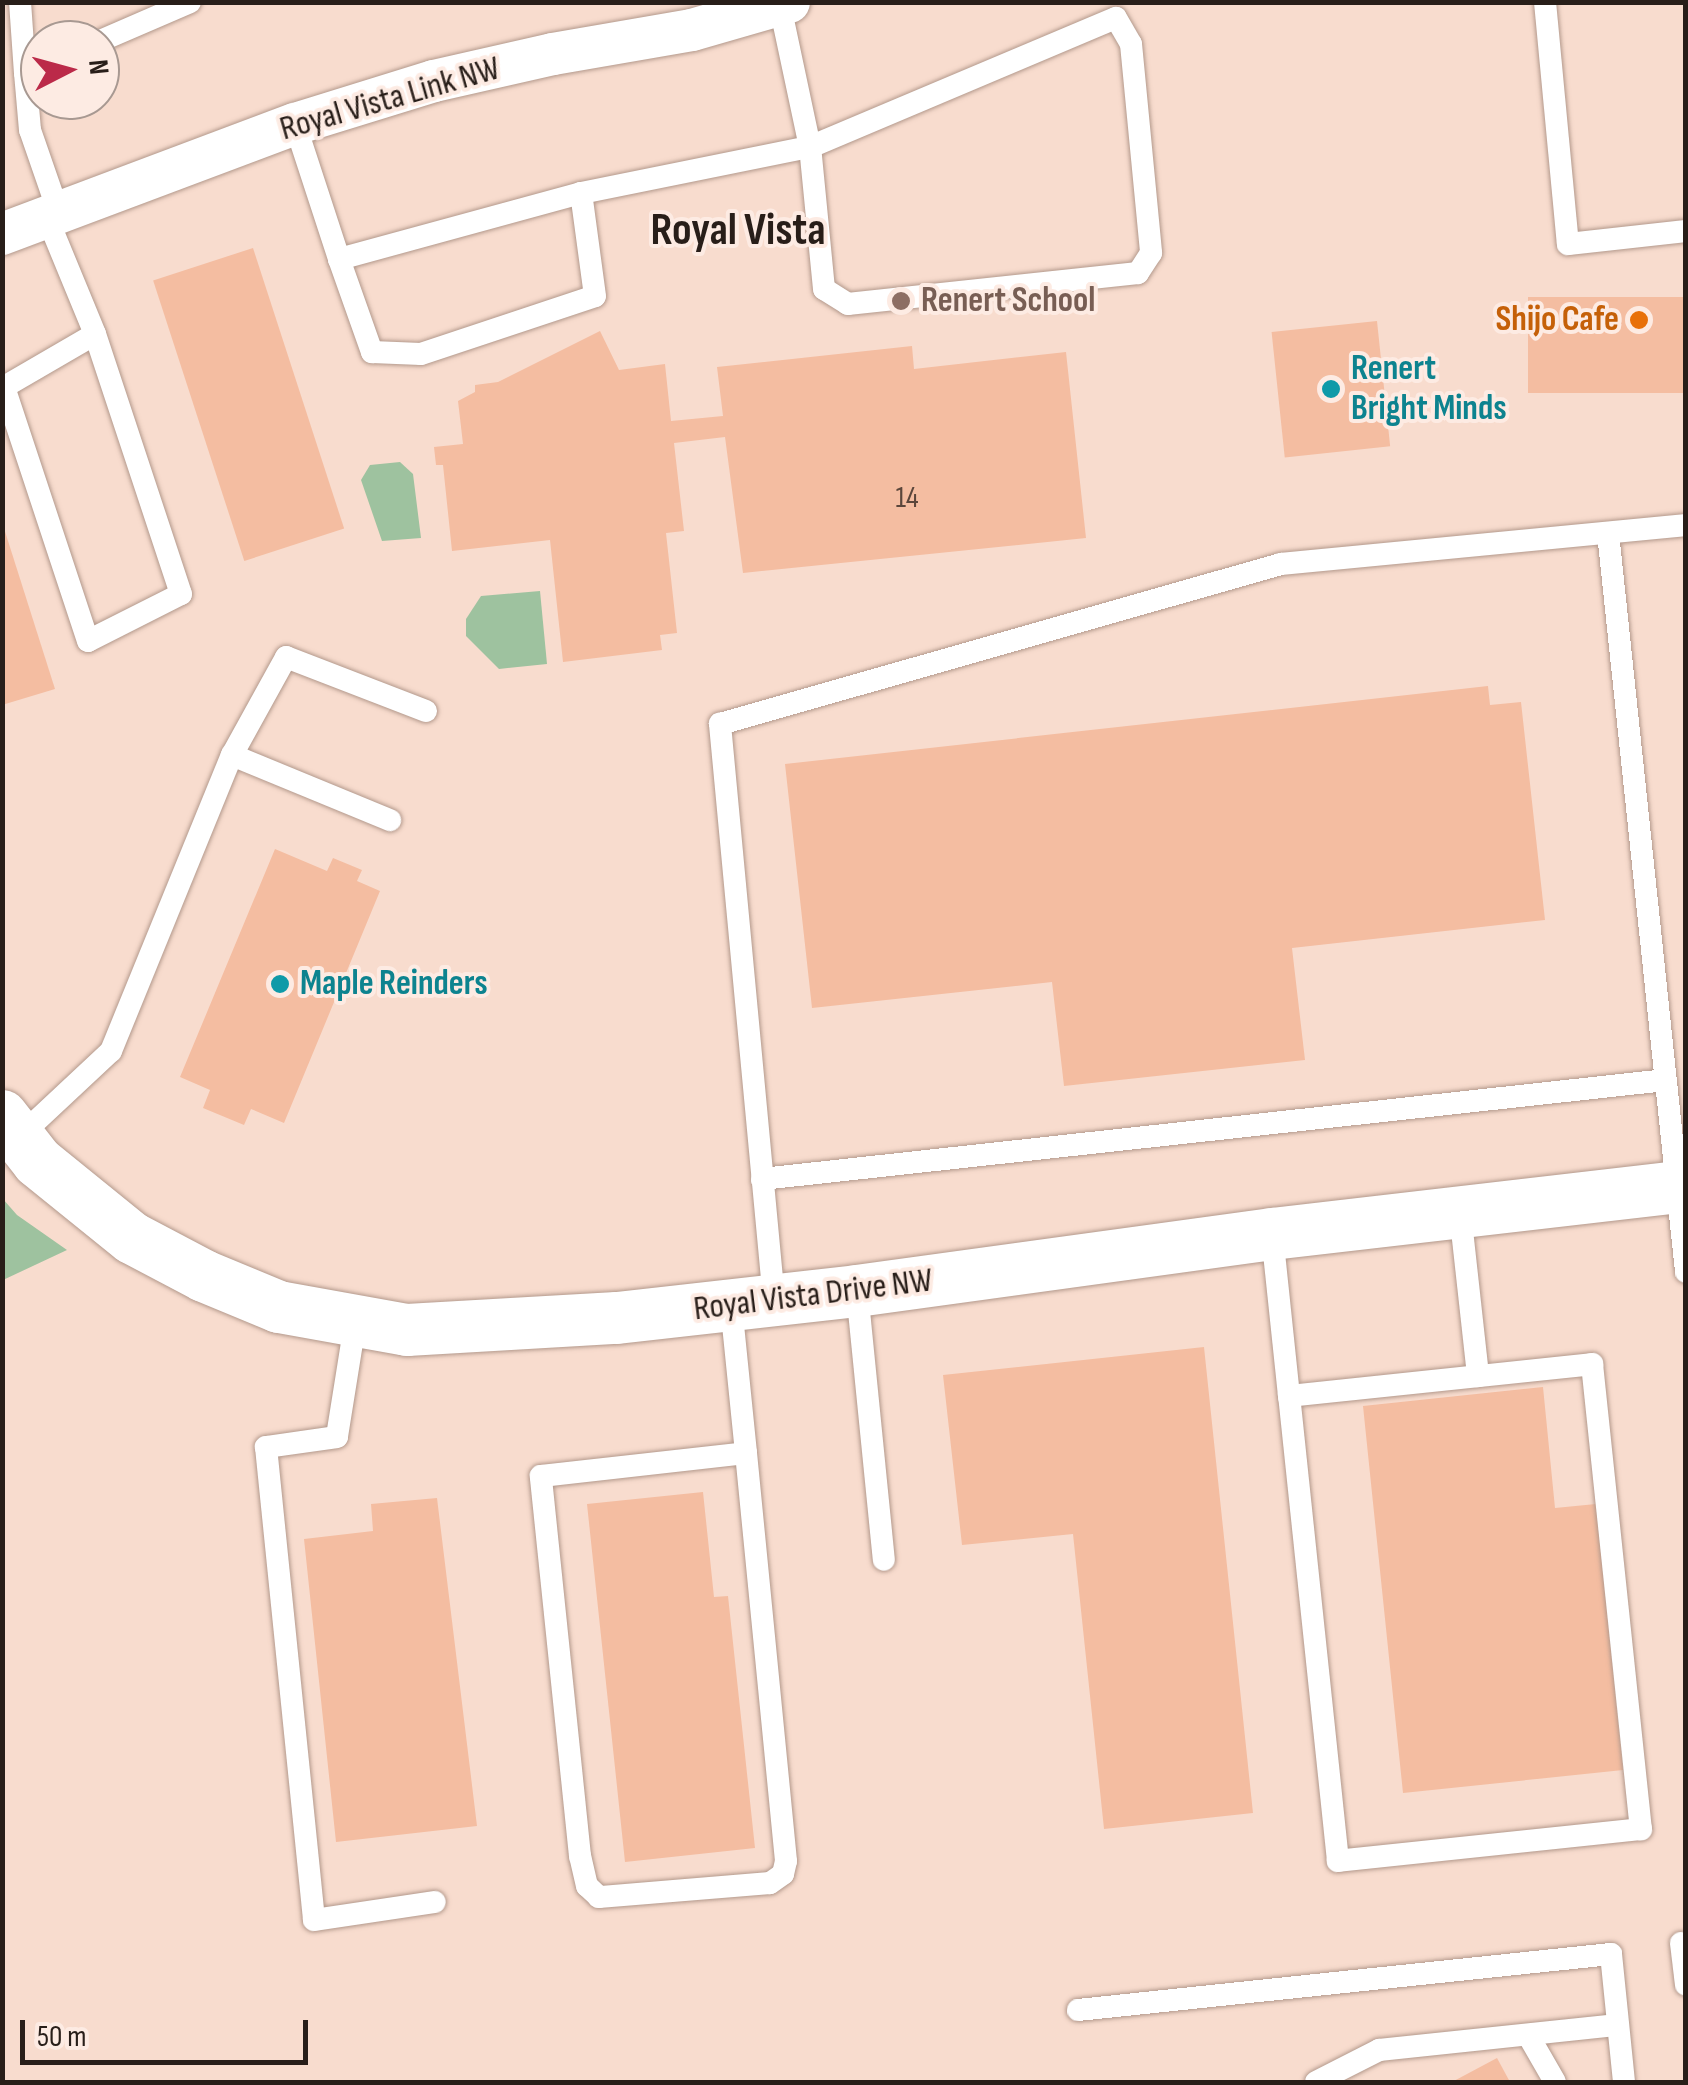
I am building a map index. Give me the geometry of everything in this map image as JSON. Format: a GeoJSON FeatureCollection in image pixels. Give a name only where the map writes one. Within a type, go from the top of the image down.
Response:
{"type":"FeatureCollection","features":[{"type":"Feature","properties":{"kind":"street","name":"Royal Vista Link NW"},"geometry":{"type":"LineString","coordinates":[[2,234],[294,124],[434,81],[763,7]]}},
{"type":"Feature","properties":{"kind":"street","name":"Royal Vista Drive NW"},"geometry":{"type":"LineString","coordinates":[[10,1127],[38,1162],[132,1238],[204,1276],[279,1307],[356,1324],[407,1330],[752,1303],[1272,1234],[1681,1187]]}},
{"type":"Feature","properties":{"kind":"lane"},"geometry":{"type":"LineString","coordinates":[[120,30],[161,8],[190,2]]}},
{"type":"Feature","properties":{"kind":"lane"},"geometry":{"type":"LineString","coordinates":[[1545,2],[1568,244],[1686,231]]}},
{"type":"Feature","properties":{"kind":"lane"},"geometry":{"type":"LineString","coordinates":[[339,259],[581,193],[810,147],[1116,18],[1131,44],[1152,253],[1138,273],[848,304],[824,289],[810,147],[763,7]]}},
{"type":"Feature","properties":{"kind":"lane"},"geometry":{"type":"LineString","coordinates":[[30,120],[52,213],[95,334],[181,594],[88,641],[4,387],[95,334]]}},
{"type":"Feature","properties":{"kind":"lane"},"geometry":{"type":"LineString","coordinates":[[294,124],[372,352],[421,354],[595,296],[581,193]]}},
{"type":"Feature","properties":{"kind":"lane"},"geometry":{"type":"LineString","coordinates":[[746,1453],[540,1476],[580,1856],[587,1886],[599,1897],[770,1883],[783,1874],[786,1861],[746,1453],[762,1178],[720,724],[1281,564],[1686,525]]}},
{"type":"Feature","properties":{"kind":"lane"},"geometry":{"type":"LineString","coordinates":[[1608,533],[1666,1080],[1681,1187],[1686,1272]]}},
{"type":"Feature","properties":{"kind":"lane"},"geometry":{"type":"LineString","coordinates":[[10,1127],[111,1051],[232,755],[286,657],[426,712]]}},
{"type":"Feature","properties":{"kind":"lane"},"geometry":{"type":"LineString","coordinates":[[232,755],[390,820]]}},
{"type":"Feature","properties":{"kind":"lane"},"geometry":{"type":"LineString","coordinates":[[762,1178],[1666,1080]]}},
{"type":"Feature","properties":{"kind":"lane"},"geometry":{"type":"LineString","coordinates":[[1460,1212],[1478,1376]]}},
{"type":"Feature","properties":{"kind":"lane"},"geometry":{"type":"LineString","coordinates":[[1272,1234],[1289,1396],[1338,1861],[1641,1829],[1592,1364],[1289,1396]]}},
{"type":"Feature","properties":{"kind":"lane"},"geometry":{"type":"LineString","coordinates":[[858,1291],[884,1560]]}},
{"type":"Feature","properties":{"kind":"lane"},"geometry":{"type":"LineString","coordinates":[[356,1324],[336,1437],[266,1447],[314,1920],[436,1902]]}},
{"type":"Feature","properties":{"kind":"lane"},"geometry":{"type":"LineString","coordinates":[[1682,1943],[1686,1984]]}},
{"type":"Feature","properties":{"kind":"lane"},"geometry":{"type":"LineString","coordinates":[[1078,2010],[1611,1954],[1624,2082]]}},
{"type":"Feature","properties":{"kind":"lane"},"geometry":{"type":"LineString","coordinates":[[1316,2082],[1379,2050],[1618,2025]]}},
{"type":"Feature","properties":{"kind":"lane"},"geometry":{"type":"LineString","coordinates":[[1528,2034],[1555,2082]]}},
{"type":"Feature","properties":{"kind":"green space"},"geometry":{"type":"Polygon","coordinates":[[[400,462],[413,474],[421,538],[382,541],[361,480],[370,465],[400,462]]]}},
{"type":"Feature","properties":{"kind":"green space"},"geometry":{"type":"Polygon","coordinates":[[[540,591],[547,664],[499,669],[466,636],[466,619],[481,596],[540,591]]]}},
{"type":"Feature","properties":{"kind":"green space"},"geometry":{"type":"Polygon","coordinates":[[[3,1199],[17,1215],[67,1250],[3,1280],[3,1199]]]}},
{"type":"Feature","properties":{"kind":"building"},"geometry":{"type":"Polygon","coordinates":[[[253,248],[344,529],[244,561],[153,280],[253,248]]]}},
{"type":"Feature","properties":{"kind":"building"},"geometry":{"type":"Polygon","coordinates":[[[1528,297],[1686,297],[1686,393],[1528,393],[1528,297]]]}},
{"type":"Feature","properties":{"kind":"building","name":"Renert Bright Minds"},"geometry":{"type":"Polygon","coordinates":[[[1377,321],[1390,446],[1285,457],[1272,332],[1377,321]]]}},
{"type":"Feature","properties":{"kind":"building","name":"Renert School"},"geometry":{"type":"Polygon","coordinates":[[[600,331],[619,370],[665,364],[671,421],[723,416],[717,367],[912,346],[914,369],[1066,352],[1086,538],[743,573],[725,437],[674,443],[684,531],[666,533],[677,633],[660,635],[662,650],[563,662],[550,540],[452,551],[443,465],[436,465],[434,447],[463,444],[458,401],[475,392],[475,385],[498,382],[600,331]]]}},
{"type":"Feature","properties":{"kind":"building"},"geometry":{"type":"Polygon","coordinates":[[[2,522],[55,689],[2,705],[2,522]]]}},
{"type":"Feature","properties":{"kind":"building"},"geometry":{"type":"Polygon","coordinates":[[[1488,686],[1490,705],[1521,702],[1545,920],[1292,948],[1305,1060],[1064,1086],[1052,982],[812,1008],[785,764],[1488,686]]]}},
{"type":"Feature","properties":{"kind":"building","name":"Maple Reinders"},"geometry":{"type":"Polygon","coordinates":[[[275,849],[327,871],[333,858],[362,870],[357,881],[380,891],[284,1123],[251,1109],[244,1125],[203,1108],[210,1090],[180,1077],[275,849]]]}},
{"type":"Feature","properties":{"kind":"building"},"geometry":{"type":"Polygon","coordinates":[[[1204,1347],[1253,1813],[1104,1829],[1073,1534],[962,1545],[943,1375],[1204,1347]]]}},
{"type":"Feature","properties":{"kind":"building"},"geometry":{"type":"Polygon","coordinates":[[[1543,1387],[1555,1508],[1596,1504],[1623,1770],[1403,1793],[1363,1406],[1543,1387]]]}},
{"type":"Feature","properties":{"kind":"building"},"geometry":{"type":"Polygon","coordinates":[[[703,1492],[714,1597],[728,1596],[755,1848],[625,1862],[587,1504],[703,1492]]]}},
{"type":"Feature","properties":{"kind":"building"},"geometry":{"type":"Polygon","coordinates":[[[437,1498],[477,1826],[336,1842],[304,1539],[373,1531],[371,1504],[437,1498]]]}},
{"type":"Feature","properties":{"kind":"building"},"geometry":{"type":"Polygon","coordinates":[[[1497,2058],[1510,2082],[1452,2082],[1497,2058]]]}},
{"type":"Feature","properties":{"kind":"place","name":"Renert School"},"geometry":{"type":"Point","coordinates":[901,301]}},
{"type":"Feature","properties":{"kind":"place","name":"Shijo Cafe"},"geometry":{"type":"Point","coordinates":[1639,320]}},
{"type":"Feature","properties":{"kind":"place","name":"Renert Bright Minds"},"geometry":{"type":"Point","coordinates":[1331,389]}},
{"type":"Feature","properties":{"kind":"place","name":"Maple Reinders"},"geometry":{"type":"Point","coordinates":[280,984]}},
{"type":"Feature","properties":{"kind":"district","name":"Royal Vista"},"geometry":{"type":"Point","coordinates":[738,231]}}]}
